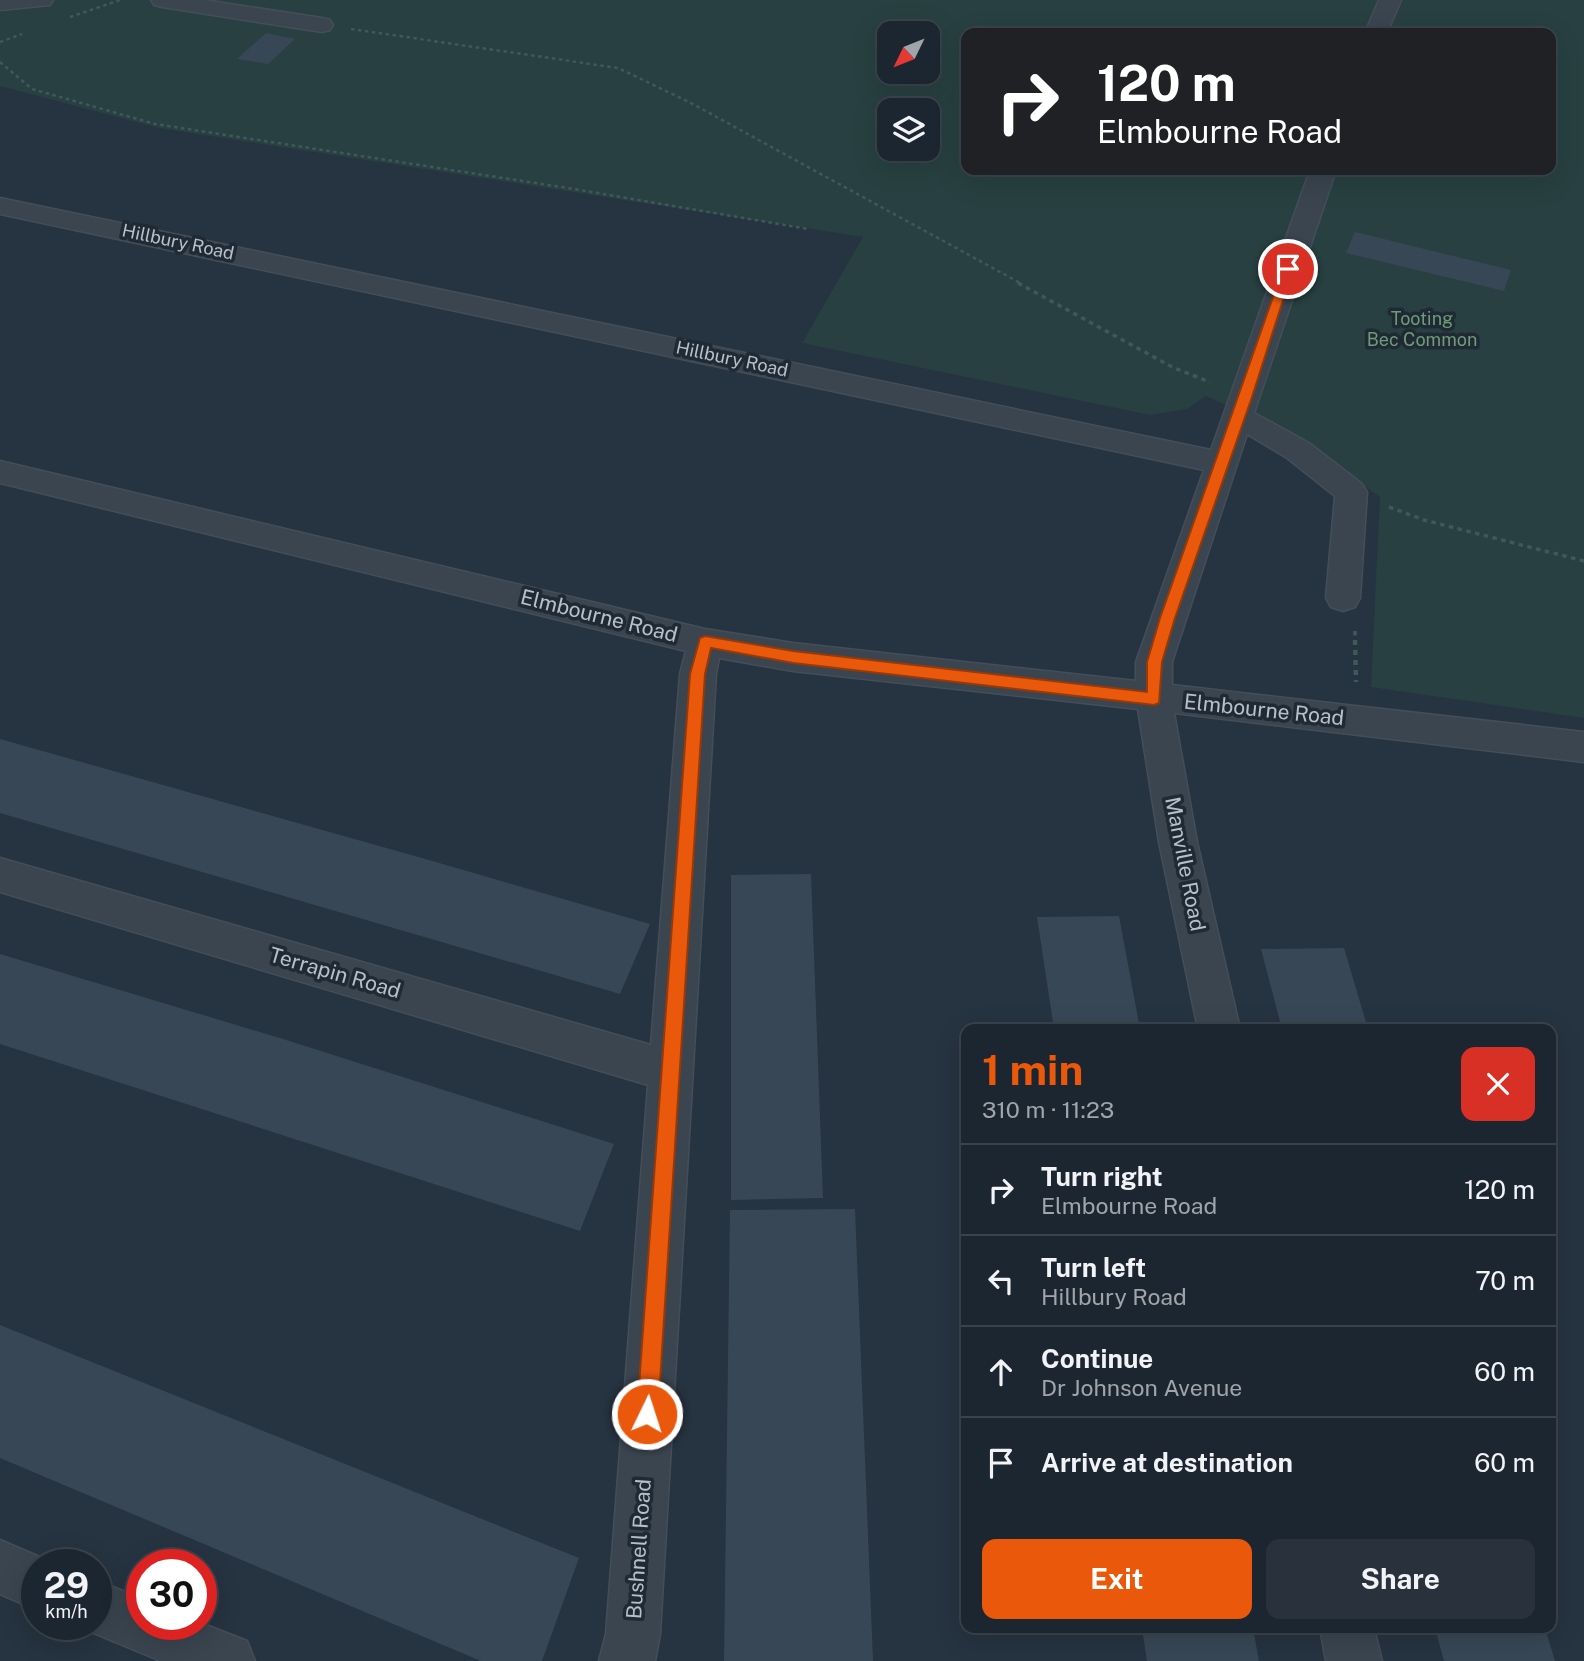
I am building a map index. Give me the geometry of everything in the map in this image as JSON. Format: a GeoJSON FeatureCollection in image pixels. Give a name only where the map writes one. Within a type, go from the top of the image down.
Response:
{"type":"FeatureCollection","features":[{"type":"Feature","properties":{"kind":"street"},"geometry":{"type":"LineString","coordinates":[[0,3],[42,0]]}},
{"type":"Feature","properties":{"kind":"street"},"geometry":{"type":"LineString","coordinates":[[162,0],[322,24]]}},
{"type":"Feature","properties":{"kind":"street"},"geometry":{"type":"LineString","coordinates":[[1378,28],[1390,0]]}},
{"type":"Feature","properties":{"kind":"street"},"geometry":{"type":"LineString","coordinates":[[1154,699],[1154,662],[1321,175]]}},
{"type":"Feature","properties":{"kind":"street","name":"Hillbury Road"},"geometry":{"type":"LineString","coordinates":[[0,205],[1222,463]]}},
{"type":"Feature","properties":{"kind":"street"},"geometry":{"type":"LineString","coordinates":[[1242,408],[1267,430],[1310,457],[1351,492],[1343,598]]}},
{"type":"Feature","properties":{"kind":"street","name":"Elmbourne Road"},"geometry":{"type":"LineString","coordinates":[[0,472],[705,642],[793,657],[1584,747]]}},
{"type":"Feature","properties":{"kind":"street","name":"Bushnell Road"},"geometry":{"type":"LineString","coordinates":[[627,1661],[633,1634],[698,674],[705,642]]}},
{"type":"Feature","properties":{"kind":"street","name":"Manville Road"},"geometry":{"type":"LineString","coordinates":[[1154,699],[1178,842],[1218,1024]]}},
{"type":"Feature","properties":{"kind":"street","name":"Terrapin Road"},"geometry":{"type":"LineString","coordinates":[[0,875],[670,1071]]}},
{"type":"Feature","properties":{"kind":"street"},"geometry":{"type":"LineString","coordinates":[[0,1567],[21,1576]]}},
{"type":"Feature","properties":{"kind":"street"},"geometry":{"type":"LineString","coordinates":[[112,1614],[227,1661]]}},
{"type":"Feature","properties":{"kind":"street"},"geometry":{"type":"LineString","coordinates":[[1347,1633],[1354,1661]]}},
{"type":"Feature","properties":{"kind":"path"},"geometry":{"type":"LineString","coordinates":[[322,24],[618,68],[691,103],[1242,408]]}},
{"type":"Feature","properties":{"kind":"path"},"geometry":{"type":"LineString","coordinates":[[0,62],[32,89],[155,124],[574,189],[808,229]]}},
{"type":"Feature","properties":{"kind":"path"},"geometry":{"type":"LineString","coordinates":[[1351,492],[1424,520],[1584,561]]}},
{"type":"Feature","properties":{"kind":"path"},"geometry":{"type":"LineString","coordinates":[[1343,598],[1355,606],[1356,719]]}},
{"type":"Feature","properties":{"kind":"green space","name":"Tooting Bec Common"},"geometry":{"type":"Polygon","coordinates":[[[0,0],[1584,0],[1584,718],[1371,687],[1380,497],[1295,436],[1206,396],[1187,409],[1150,415],[802,343],[863,237],[159,128],[0,86],[0,0]]]}},
{"type":"Feature","properties":{"kind":"building"},"geometry":{"type":"Polygon","coordinates":[[[266,33],[295,39],[268,64],[237,59],[266,33]]]}},
{"type":"Feature","properties":{"kind":"building"},"geometry":{"type":"Polygon","coordinates":[[[1355,232],[1511,270],[1504,291],[1346,253],[1355,232]]]}},
{"type":"Feature","properties":{"kind":"building"},"geometry":{"type":"Polygon","coordinates":[[[0,739],[650,924],[620,994],[0,813],[0,739]]]}},
{"type":"Feature","properties":{"kind":"building"},"geometry":{"type":"Polygon","coordinates":[[[811,874],[823,1198],[731,1200],[731,875],[811,874]]]}},
{"type":"Feature","properties":{"kind":"building"},"geometry":{"type":"Polygon","coordinates":[[[1119,916],[1139,1024],[1053,1024],[1037,917],[1119,916]]]}},
{"type":"Feature","properties":{"kind":"building"},"geometry":{"type":"Polygon","coordinates":[[[1344,948],[1367,1024],[1281,1024],[1261,949],[1344,948]]]}},
{"type":"Feature","properties":{"kind":"building"},"geometry":{"type":"Polygon","coordinates":[[[0,954],[283,1039],[614,1144],[580,1231],[0,1044],[0,954]]]}},
{"type":"Feature","properties":{"kind":"building"},"geometry":{"type":"Polygon","coordinates":[[[855,1209],[873,1661],[724,1661],[730,1210],[855,1209]]]}},
{"type":"Feature","properties":{"kind":"building"},"geometry":{"type":"Polygon","coordinates":[[[0,1325],[579,1558],[542,1661],[481,1661],[0,1458],[0,1325]]]}},
{"type":"Feature","properties":{"kind":"building"},"geometry":{"type":"Polygon","coordinates":[[[1143,1633],[1254,1633],[1259,1661],[1147,1661],[1143,1633]]]}},
{"type":"Feature","properties":{"kind":"building"},"geometry":{"type":"Polygon","coordinates":[[[1436,1633],[1547,1633],[1555,1661],[1444,1661],[1436,1633]]]}},
{"type":"Feature","properties":{"kind":"route"},"geometry":{"type":"LineString","coordinates":[[647,1414],[698,674],[705,642],[793,657],[1154,699],[1154,662],[1167,618],[1246,397],[1288,269]]}}]}
